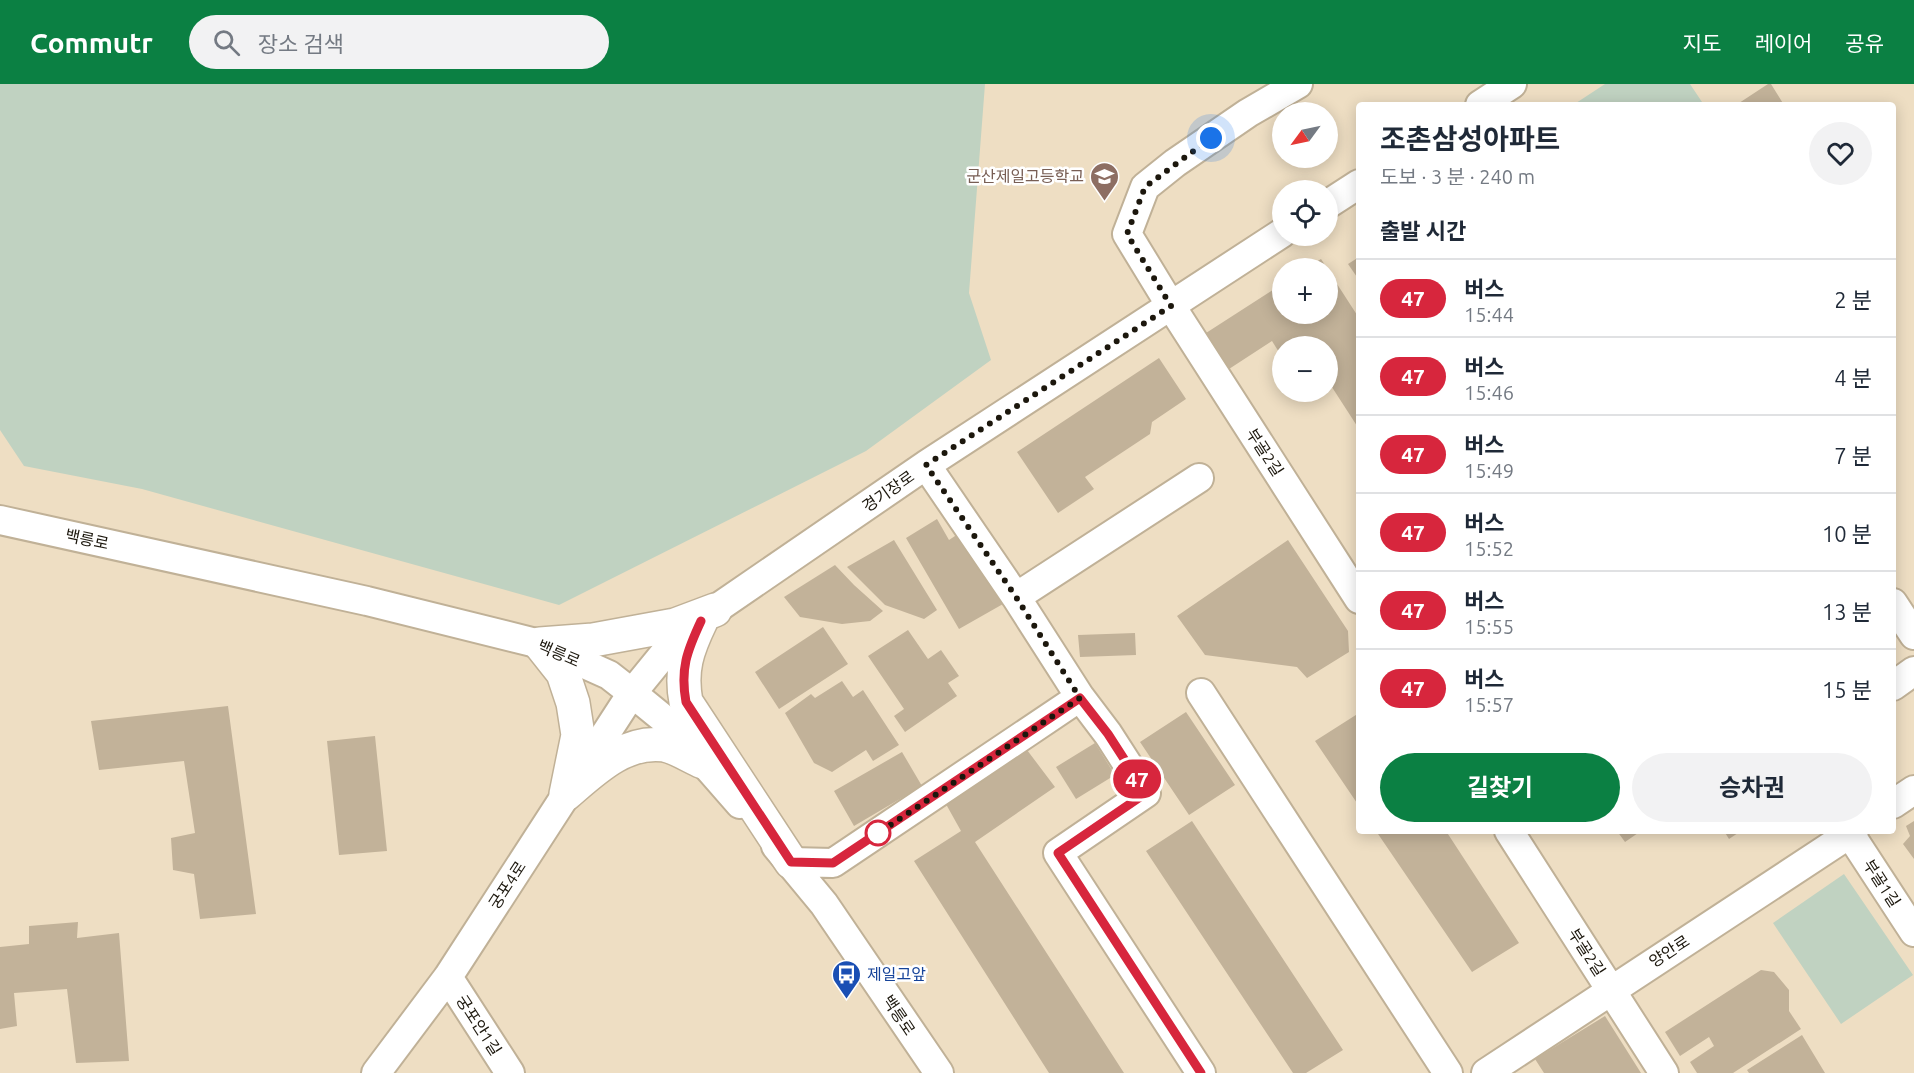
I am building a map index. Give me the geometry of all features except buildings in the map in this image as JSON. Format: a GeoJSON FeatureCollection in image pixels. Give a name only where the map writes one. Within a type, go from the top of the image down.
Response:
{"type":"FeatureCollection","features":[{"type":"Feature","properties":{"kind":"main road"},"geometry":{"type":"LineString","coordinates":[[540,644],[593,640],[675,625],[709,615]]}},
{"type":"Feature","properties":{"kind":"main road"},"geometry":{"type":"LineString","coordinates":[[709,615],[687,650],[683,684],[686,702],[791,862]]}},
{"type":"Feature","properties":{"kind":"main road"},"geometry":{"type":"LineString","coordinates":[[540,644],[563,673],[575,713],[578,735],[566,794]]}},
{"type":"Feature","properties":{"kind":"main road"},"geometry":{"type":"LineString","coordinates":[[566,794],[601,764],[633,746],[665,745],[703,762]]}},
{"type":"Feature","properties":{"kind":"street","name":"부골2길"},"geometry":{"type":"LineString","coordinates":[[1298,84],[1239,119],[1175,163],[1145,187],[1127,234],[1356,594]]}},
{"type":"Feature","properties":{"kind":"street"},"geometry":{"type":"LineString","coordinates":[[1485,102],[1512,84]]}},
{"type":"Feature","properties":{"kind":"street"},"geometry":{"type":"LineString","coordinates":[[1338,198],[1356,186]]}},
{"type":"Feature","properties":{"kind":"street","name":"경기장로"},"geometry":{"type":"LineString","coordinates":[[632,693],[672,644],[709,615],[926,465],[1272,240]]}},
{"type":"Feature","properties":{"kind":"street"},"geometry":{"type":"LineString","coordinates":[[926,465],[1016,597],[1080,698],[1108,734],[1146,793],[1058,853],[1201,1073]]}},
{"type":"Feature","properties":{"kind":"street"},"geometry":{"type":"LineString","coordinates":[[1016,597],[1199,478]]}},
{"type":"Feature","properties":{"kind":"street","name":"백릉로"},"geometry":{"type":"LineString","coordinates":[[0,520],[367,601],[540,644],[609,675],[670,724],[791,862],[824,904],[939,1073]]}},
{"type":"Feature","properties":{"kind":"street"},"geometry":{"type":"LineString","coordinates":[[1896,608],[1914,635]]}},
{"type":"Feature","properties":{"kind":"street"},"geometry":{"type":"LineString","coordinates":[[1896,684],[1914,672]]}},
{"type":"Feature","properties":{"kind":"street","name":"궁포4로"},"geometry":{"type":"LineString","coordinates":[[376,1073],[448,977],[632,693]]}},
{"type":"Feature","properties":{"kind":"street"},"geometry":{"type":"LineString","coordinates":[[1201,693],[1448,1073]]}},
{"type":"Feature","properties":{"kind":"street"},"geometry":{"type":"LineString","coordinates":[[791,862],[833,863],[1080,698]]}},
{"type":"Feature","properties":{"kind":"street"},"geometry":{"type":"LineString","coordinates":[[1896,802],[1914,789]]}},
{"type":"Feature","properties":{"kind":"street","name":"부골2길"},"geometry":{"type":"LineString","coordinates":[[1511,834],[1664,1073]]}},
{"type":"Feature","properties":{"kind":"street","name":"양안로"},"geometry":{"type":"LineString","coordinates":[[1486,1073],[1847,834]]}},
{"type":"Feature","properties":{"kind":"street","name":"부골1길"},"geometry":{"type":"LineString","coordinates":[[1851,834],[1914,932]]}},
{"type":"Feature","properties":{"kind":"street","name":"궁포안1길"},"geometry":{"type":"LineString","coordinates":[[448,977],[510,1073]]}},
{"type":"Feature","properties":{"kind":"green space"},"geometry":{"type":"Polygon","coordinates":[[[0,84],[985,84],[969,293],[991,360],[866,451],[559,605],[142,489],[24,466],[0,430],[0,84]]]}},
{"type":"Feature","properties":{"kind":"green space"},"geometry":{"type":"Polygon","coordinates":[[[1605,84],[1690,84],[1702,102],[1578,102],[1605,84]]]}},
{"type":"Feature","properties":{"kind":"green space"},"geometry":{"type":"Polygon","coordinates":[[[1844,874],[1913,975],[1841,1024],[1773,923],[1844,874]]]}},
{"type":"Feature","properties":{"kind":"bus line","name":"47"},"geometry":{"type":"LineString","coordinates":[[701,621],[687,650],[683,684],[686,702],[791,862],[833,863],[1080,698],[1108,734],[1146,793],[1058,853],[1201,1073]]}},
{"type":"Feature","properties":{"kind":"place","name":"군산제일고등학교"},"geometry":{"type":"Point","coordinates":[1105,202]}},
{"type":"Feature","properties":{"kind":"place","name":"제일고앞"},"geometry":{"type":"Point","coordinates":[846,1000]}},
{"type":"Feature","properties":{"kind":"route"},"geometry":{"type":"LineString","coordinates":[[878,833],[871,838],[1080,698],[1016,597],[926,465],[1171,306],[1127,234],[1145,187],[1211,138]]}}]}
